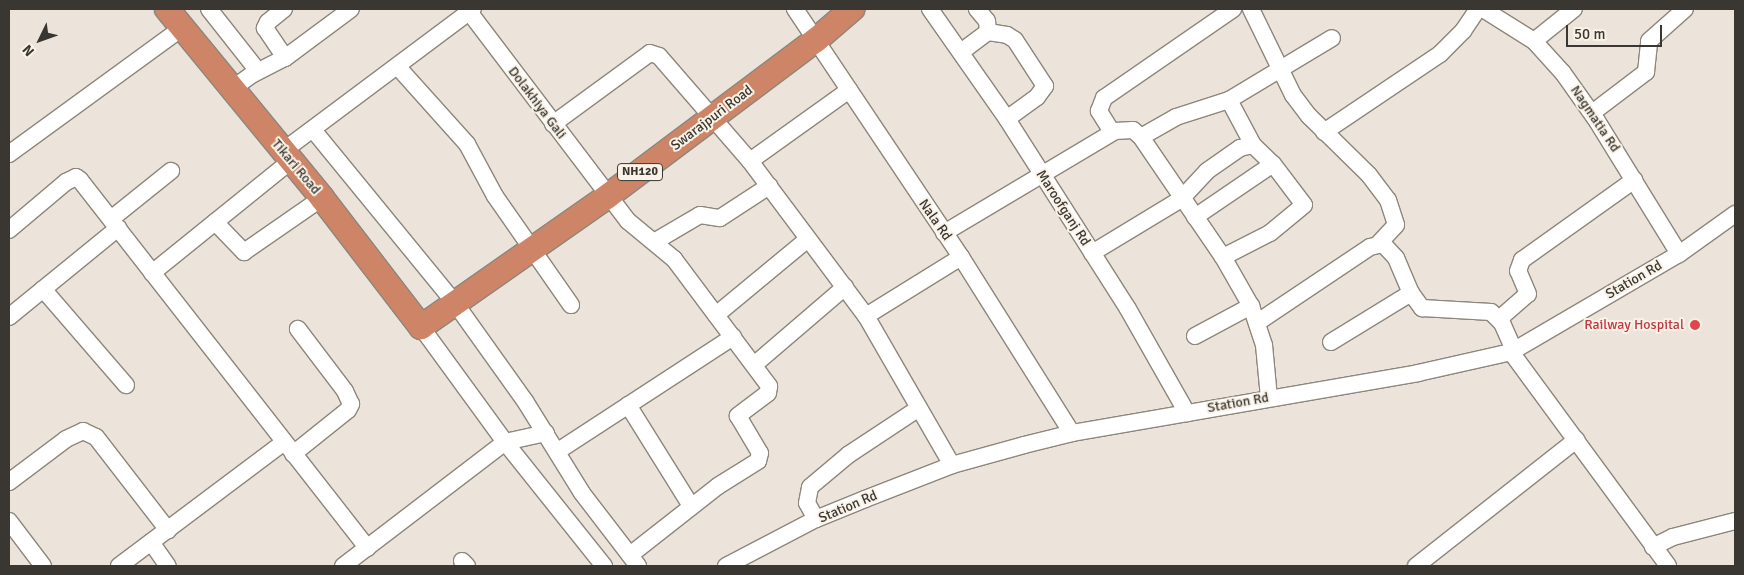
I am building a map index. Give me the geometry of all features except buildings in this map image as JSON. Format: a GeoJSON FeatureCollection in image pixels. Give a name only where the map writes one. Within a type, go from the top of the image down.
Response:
{"type":"FeatureCollection","features":[{"type":"Feature","properties":{"kind":"highway","name":"Tikari Road"},"geometry":{"type":"LineString","coordinates":[[167,9],[322,198],[421,327]]}},
{"type":"Feature","properties":{"kind":"highway","name":"Swarajpuri Road"},"geometry":{"type":"LineString","coordinates":[[421,327],[608,196],[816,40],[852,9]]}},
{"type":"Feature","properties":{"kind":"street"},"geometry":{"type":"LineString","coordinates":[[209,9],[258,71]]}},
{"type":"Feature","properties":{"kind":"street"},"geometry":{"type":"LineString","coordinates":[[284,9],[268,22],[265,28],[284,58]]}},
{"type":"Feature","properties":{"kind":"street"},"geometry":{"type":"LineString","coordinates":[[232,89],[258,71],[284,58],[351,9]]}},
{"type":"Feature","properties":{"kind":"street","name":"Nala Rd"},"geometry":{"type":"LineString","coordinates":[[795,9],[961,257],[1072,432]]}},
{"type":"Feature","properties":{"kind":"street","name":"Maroofganj Rd"},"geometry":{"type":"LineString","coordinates":[[930,9],[1007,120],[1092,253],[1187,412]]}},
{"type":"Feature","properties":{"kind":"street"},"geometry":{"type":"LineString","coordinates":[[977,9],[987,21],[988,32]]}},
{"type":"Feature","properties":{"kind":"street"},"geometry":{"type":"LineString","coordinates":[[1112,132],[1099,111],[1104,98],[1233,9]]}},
{"type":"Feature","properties":{"kind":"street"},"geometry":{"type":"LineString","coordinates":[[1251,9],[1279,70],[1309,116],[1369,175],[1388,200],[1396,225],[1378,244],[1258,322]]}},
{"type":"Feature","properties":{"kind":"street"},"geometry":{"type":"LineString","coordinates":[[1324,132],[1440,54],[1463,31],[1478,9]]}},
{"type":"Feature","properties":{"kind":"street","name":"Nagmatia Rd"},"geometry":{"type":"LineString","coordinates":[[1483,9],[1534,42],[1563,73],[1592,112],[1679,254]]}},
{"type":"Feature","properties":{"kind":"street"},"geometry":{"type":"LineString","coordinates":[[1534,42],[1574,9]]}},
{"type":"Feature","properties":{"kind":"street"},"geometry":{"type":"LineString","coordinates":[[1592,112],[1641,78],[1648,65],[1649,41],[1685,9]]}},
{"type":"Feature","properties":{"kind":"street"},"geometry":{"type":"LineString","coordinates":[[152,273],[215,222],[314,131],[469,10]]}},
{"type":"Feature","properties":{"kind":"street","name":"Dolakhiya Gali"},"geometry":{"type":"LineString","coordinates":[[469,10],[608,196],[628,221],[679,265],[754,365],[770,390],[738,416],[761,457],[692,506]]}},
{"type":"Feature","properties":{"kind":"street"},"geometry":{"type":"LineString","coordinates":[[9,154],[182,28]]}},
{"type":"Feature","properties":{"kind":"street"},"geometry":{"type":"LineString","coordinates":[[961,52],[988,32],[1007,35],[1014,40],[1045,86],[1037,98],[1007,120]]}},
{"type":"Feature","properties":{"kind":"street"},"geometry":{"type":"LineString","coordinates":[[1141,137],[1176,117],[1229,100],[1332,38]]}},
{"type":"Feature","properties":{"kind":"street"},"geometry":{"type":"LineString","coordinates":[[553,124],[654,53],[713,117],[750,161],[866,316],[952,465]]}},
{"type":"Feature","properties":{"kind":"street"},"geometry":{"type":"LineString","coordinates":[[397,66],[467,144],[495,196],[571,305]]}},
{"type":"Feature","properties":{"kind":"street"},"geometry":{"type":"LineString","coordinates":[[750,161],[849,90]]}},
{"type":"Feature","properties":{"kind":"street"},"geometry":{"type":"LineString","coordinates":[[1223,257],[1270,234],[1302,209],[1303,200],[1273,164],[1253,145],[1229,100]]}},
{"type":"Feature","properties":{"kind":"street"},"geometry":{"type":"LineString","coordinates":[[944,232],[1040,172],[1112,132],[1133,130],[1141,137],[1181,199],[1223,257],[1251,306],[1258,322],[1264,345],[1269,398]]}},
{"type":"Feature","properties":{"kind":"street"},"geometry":{"type":"LineString","coordinates":[[314,131],[455,303],[546,433],[582,493],[634,561],[692,506],[628,405]]}},
{"type":"Feature","properties":{"kind":"street"},"geometry":{"type":"LineString","coordinates":[[1092,253],[1181,199],[1207,171],[1240,148],[1253,145]]}},
{"type":"Feature","properties":{"kind":"street"},"geometry":{"type":"LineString","coordinates":[[1194,216],[1273,164]]}},
{"type":"Feature","properties":{"kind":"street"},"geometry":{"type":"LineString","coordinates":[[10,315],[43,289],[172,171]]}},
{"type":"Feature","properties":{"kind":"street"},"geometry":{"type":"LineString","coordinates":[[9,230],[66,182],[76,178],[115,224],[367,548]]}},
{"type":"Feature","properties":{"kind":"street"},"geometry":{"type":"LineString","coordinates":[[1499,319],[1528,294],[1518,271],[1522,260],[1634,180]]}},
{"type":"Feature","properties":{"kind":"street"},"geometry":{"type":"LineString","coordinates":[[654,242],[700,215],[720,218],[769,186]]}},
{"type":"Feature","properties":{"kind":"street"},"geometry":{"type":"LineString","coordinates":[[215,222],[244,252],[322,198]]}},
{"type":"Feature","properties":{"kind":"street","name":"Station Rd"},"geometry":{"type":"LineString","coordinates":[[726,566],[816,519],[952,465],[1072,432],[1418,373],[1512,351],[1679,254],[1735,214]]}},
{"type":"Feature","properties":{"kind":"street"},"geometry":{"type":"LineString","coordinates":[[716,315],[808,239]]}},
{"type":"Feature","properties":{"kind":"street"},"geometry":{"type":"LineString","coordinates":[[1378,244],[1390,249],[1411,293],[1427,310],[1483,310],[1499,319],[1512,351],[1668,566]]}},
{"type":"Feature","properties":{"kind":"street"},"geometry":{"type":"LineString","coordinates":[[866,316],[961,257]]}},
{"type":"Feature","properties":{"kind":"street"},"geometry":{"type":"LineString","coordinates":[[754,365],[845,287]]}},
{"type":"Feature","properties":{"kind":"street"},"geometry":{"type":"LineString","coordinates":[[43,289],[126,385]]}},
{"type":"Feature","properties":{"kind":"street"},"geometry":{"type":"LineString","coordinates":[[1331,342],[1411,293]]}},
{"type":"Feature","properties":{"kind":"street"},"geometry":{"type":"LineString","coordinates":[[1195,336],[1251,306]]}},
{"type":"Feature","properties":{"kind":"street"},"geometry":{"type":"LineString","coordinates":[[421,327],[505,442],[604,566]]}},
{"type":"Feature","properties":{"kind":"street"},"geometry":{"type":"LineString","coordinates":[[118,566],[168,530],[348,410],[351,404],[345,391],[298,329]]}},
{"type":"Feature","properties":{"kind":"street"},"geometry":{"type":"LineString","coordinates":[[558,451],[733,337]]}},
{"type":"Feature","properties":{"kind":"street"},"geometry":{"type":"LineString","coordinates":[[816,519],[807,503],[810,487],[848,455],[919,408]]}},
{"type":"Feature","properties":{"kind":"street"},"geometry":{"type":"LineString","coordinates":[[9,482],[66,439],[83,431],[96,437],[168,530]]}},
{"type":"Feature","properties":{"kind":"street"},"geometry":{"type":"LineString","coordinates":[[344,566],[505,442],[546,433]]}},
{"type":"Feature","properties":{"kind":"street"},"geometry":{"type":"LineString","coordinates":[[1416,566],[1576,440]]}},
{"type":"Feature","properties":{"kind":"street"},"geometry":{"type":"LineString","coordinates":[[1654,547],[1673,537],[1735,521]]}},
{"type":"Feature","properties":{"kind":"street"},"geometry":{"type":"LineString","coordinates":[[9,522],[43,566]]}},
{"type":"Feature","properties":{"kind":"street"},"geometry":{"type":"LineString","coordinates":[[151,542],[168,566]]}},
{"type":"Feature","properties":{"kind":"place","name":"Railway Hospital"},"geometry":{"type":"Point","coordinates":[1695,325]}}]}
